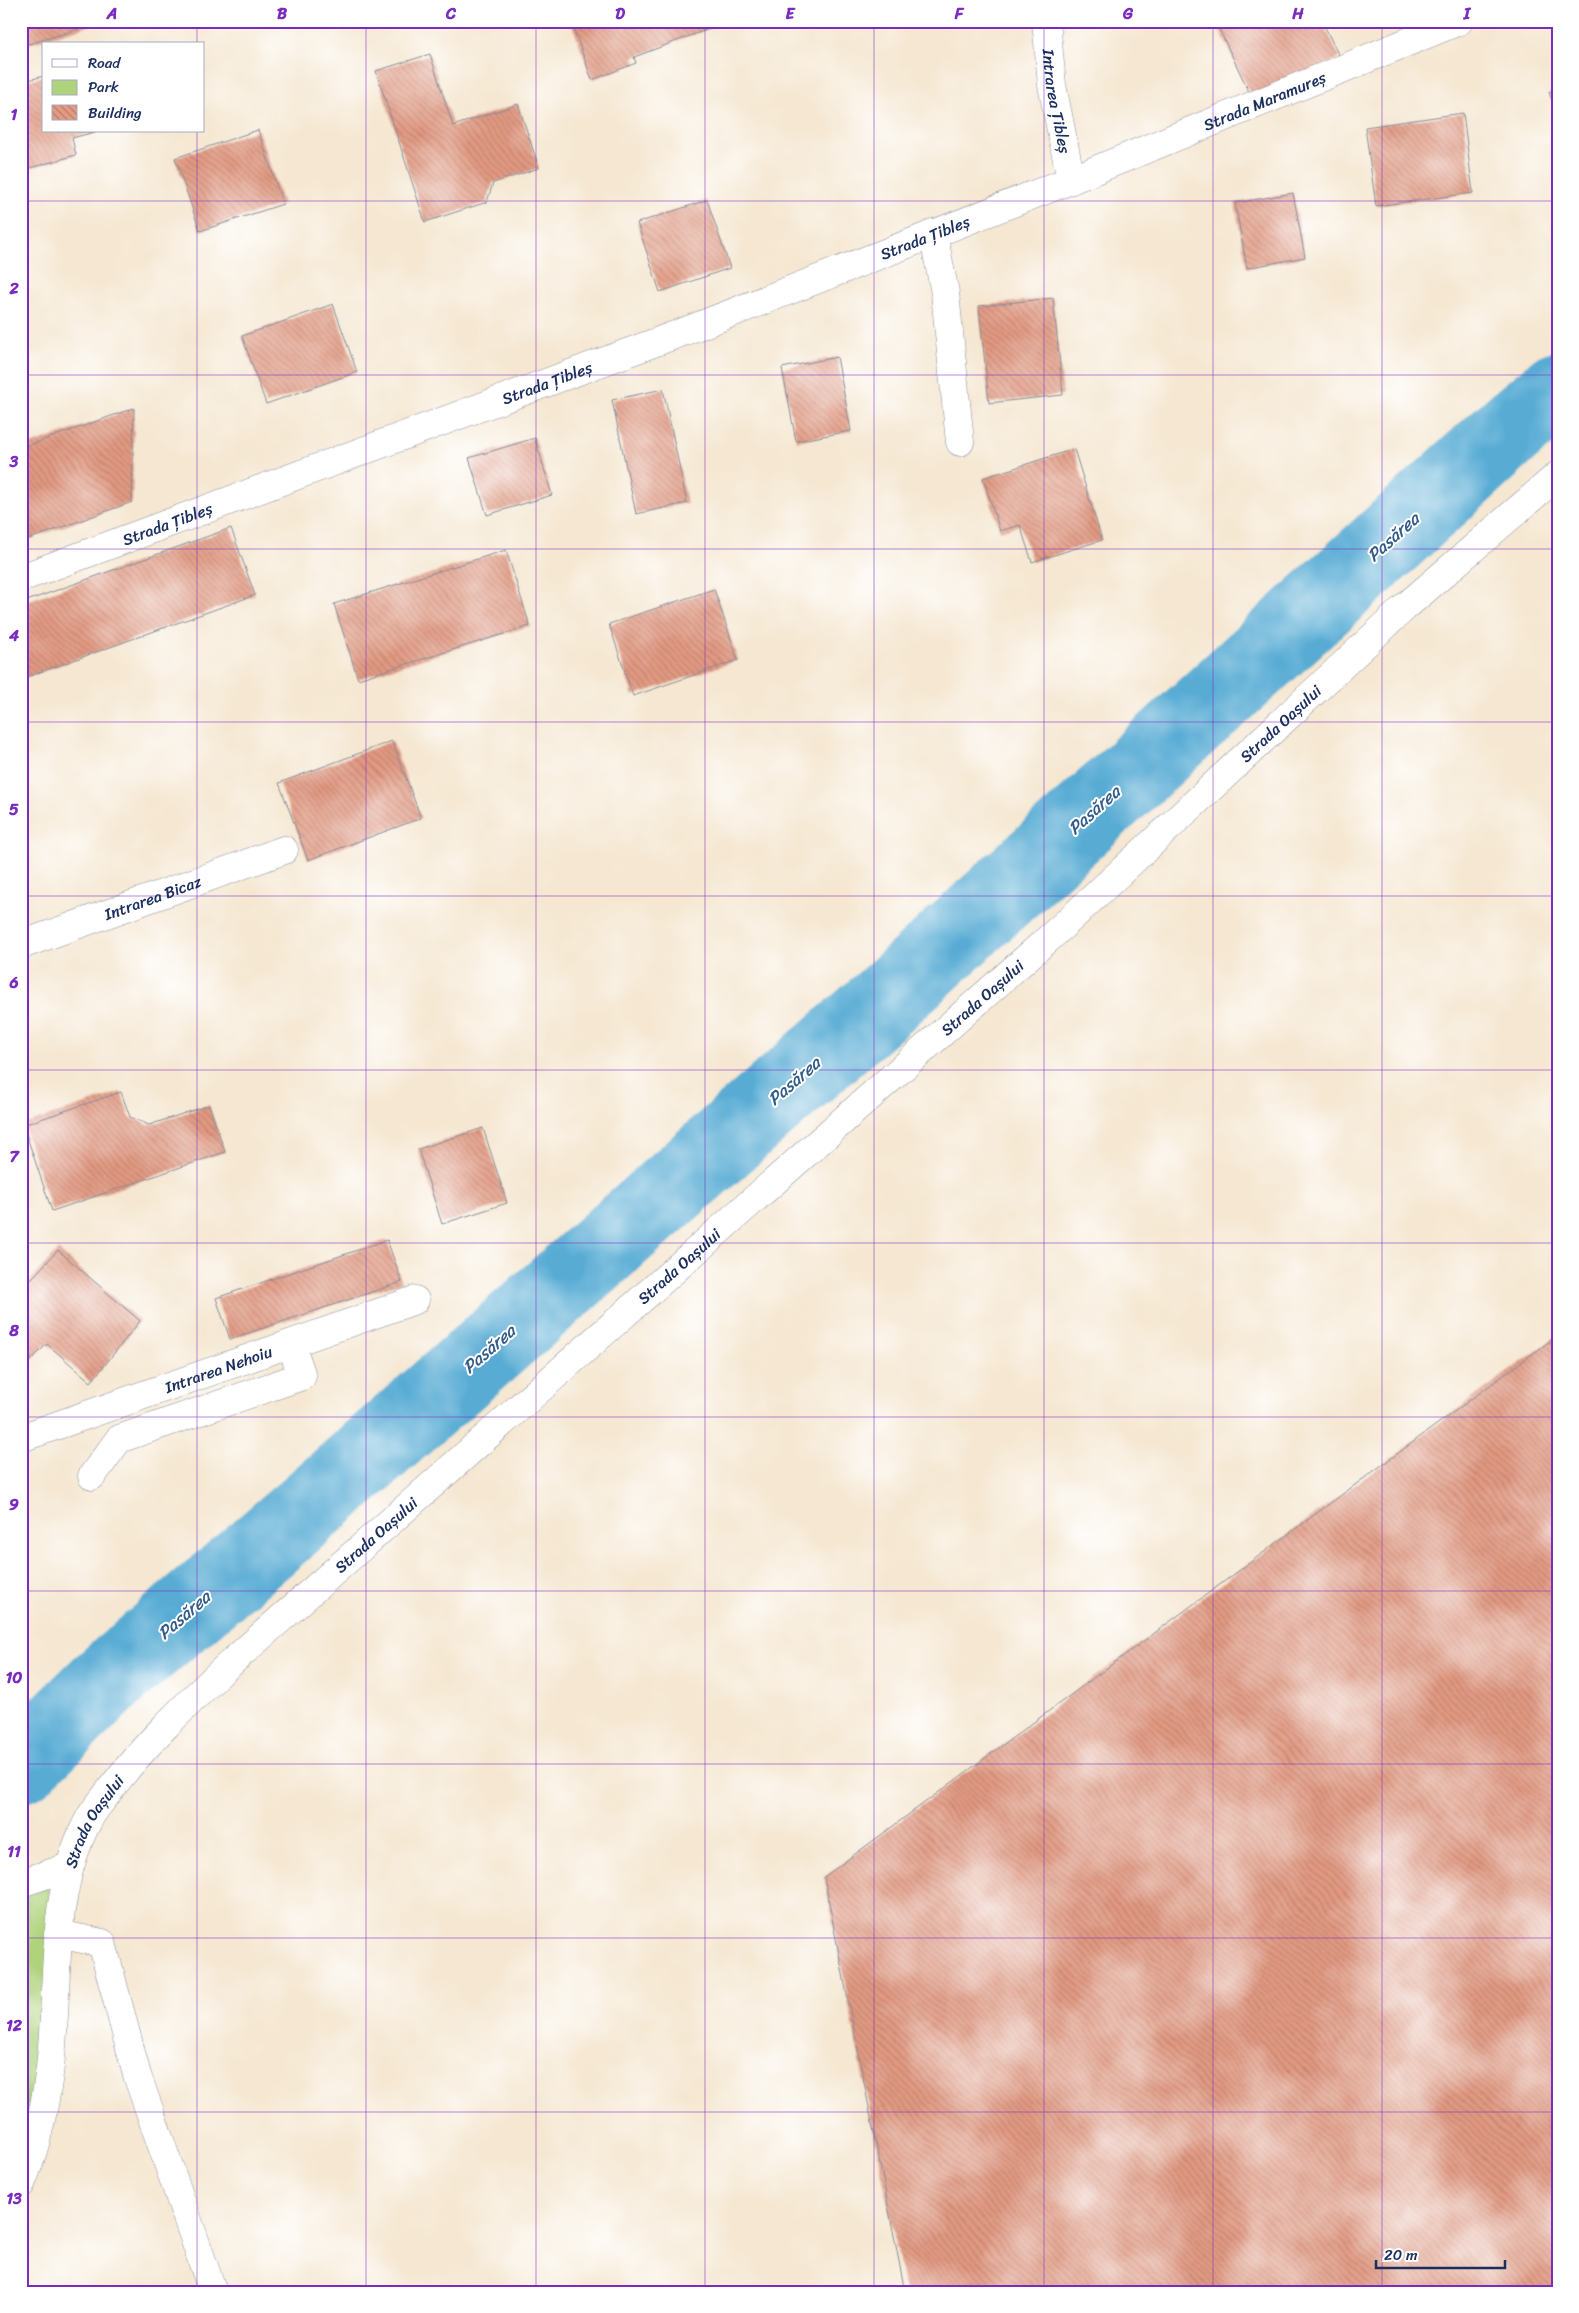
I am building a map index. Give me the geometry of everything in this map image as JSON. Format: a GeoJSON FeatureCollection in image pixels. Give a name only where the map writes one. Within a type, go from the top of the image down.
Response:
{"type":"FeatureCollection","features":[{"type":"Feature","properties":{"kind":"street","name":"Intrarea Țibleș"},"geometry":{"type":"LineString","coordinates":[[1046,21],[1052,85],[1072,180]]}},
{"type":"Feature","properties":{"kind":"street","name":"Strada Maramureș"},"geometry":{"type":"LineString","coordinates":[[1072,180],[1459,21]]}},
{"type":"Feature","properties":{"kind":"street","name":"Strada Țibleș"},"geometry":{"type":"LineString","coordinates":[[21,578],[684,332],[1072,180]]}},
{"type":"Feature","properties":{"kind":"street"},"geometry":{"type":"LineString","coordinates":[[933,233],[945,293],[960,442]]}},
{"type":"Feature","properties":{"kind":"street","name":"Strada Oașului"},"geometry":{"type":"LineString","coordinates":[[21,2184],[34,2155],[50,2067],[58,1934],[69,1867],[88,1820],[123,1773],[160,1730],[224,1669],[1066,923],[1404,608],[1558,475]]}},
{"type":"Feature","properties":{"kind":"street","name":"Intrarea Bicaz"},"geometry":{"type":"LineString","coordinates":[[21,946],[284,850]]}},
{"type":"Feature","properties":{"kind":"street","name":"Intrarea Nehoiu"},"geometry":{"type":"LineString","coordinates":[[21,1438],[415,1300]]}},
{"type":"Feature","properties":{"kind":"street"},"geometry":{"type":"LineString","coordinates":[[92,1476],[119,1438],[302,1376],[291,1344]]}},
{"type":"Feature","properties":{"kind":"street"},"geometry":{"type":"LineString","coordinates":[[21,1883],[69,1867]]}},
{"type":"Feature","properties":{"kind":"street"},"geometry":{"type":"LineString","coordinates":[[58,1934],[102,1942],[137,2075],[213,2292]]}},
{"type":"Feature","properties":{"kind":"green space"},"geometry":{"type":"Polygon","coordinates":[[[69,1867],[21,2184],[21,1883],[69,1867]]]}},
{"type":"Feature","properties":{"kind":"building"},"geometry":{"type":"Polygon","coordinates":[[[21,21],[101,22],[29,44],[21,39],[21,21]]]}},
{"type":"Feature","properties":{"kind":"building"},"geometry":{"type":"Polygon","coordinates":[[[571,21],[730,21],[634,57],[636,63],[592,80],[571,21]]]}},
{"type":"Feature","properties":{"kind":"building"},"geometry":{"type":"Polygon","coordinates":[[[1235,21],[1322,21],[1340,58],[1253,100],[1219,29],[1235,21]]]}},
{"type":"Feature","properties":{"kind":"building"},"geometry":{"type":"Polygon","coordinates":[[[430,54],[453,126],[518,104],[539,168],[493,183],[487,202],[425,222],[376,71],[430,54]]]}},
{"type":"Feature","properties":{"kind":"building"},"geometry":{"type":"Polygon","coordinates":[[[42,77],[42,132],[95,132],[72,138],[76,155],[23,170],[21,163],[21,82],[42,77]]]}},
{"type":"Feature","properties":{"kind":"building"},"geometry":{"type":"Polygon","coordinates":[[[1558,89],[1558,116],[1549,92],[1558,89]]]}},
{"type":"Feature","properties":{"kind":"building"},"geometry":{"type":"Polygon","coordinates":[[[1463,113],[1473,193],[1376,206],[1365,127],[1463,113]]]}},
{"type":"Feature","properties":{"kind":"building"},"geometry":{"type":"Polygon","coordinates":[[[258,130],[283,204],[200,231],[175,158],[258,130]]]}},
{"type":"Feature","properties":{"kind":"building"},"geometry":{"type":"Polygon","coordinates":[[[1293,193],[1305,257],[1247,268],[1235,203],[1293,193]]]}},
{"type":"Feature","properties":{"kind":"building"},"geometry":{"type":"Polygon","coordinates":[[[707,200],[730,268],[660,292],[637,223],[707,200]]]}},
{"type":"Feature","properties":{"kind":"building"},"geometry":{"type":"Polygon","coordinates":[[[1053,298],[1063,395],[989,403],[979,306],[1053,298]]]}},
{"type":"Feature","properties":{"kind":"building"},"geometry":{"type":"Polygon","coordinates":[[[333,304],[357,372],[266,404],[242,336],[333,304]]]}},
{"type":"Feature","properties":{"kind":"building"},"geometry":{"type":"Polygon","coordinates":[[[837,357],[851,431],[796,441],[782,368],[837,357]]]}},
{"type":"Feature","properties":{"kind":"building"},"geometry":{"type":"Polygon","coordinates":[[[663,389],[687,503],[636,514],[612,400],[663,389]]]}},
{"type":"Feature","properties":{"kind":"building"},"geometry":{"type":"Polygon","coordinates":[[[134,408],[132,502],[21,542],[21,448],[134,408]]]}},
{"type":"Feature","properties":{"kind":"building"},"geometry":{"type":"Polygon","coordinates":[[[535,438],[552,495],[487,515],[469,458],[535,438]]]}},
{"type":"Feature","properties":{"kind":"building"},"geometry":{"type":"Polygon","coordinates":[[[1074,449],[1102,540],[1032,562],[1020,525],[1000,531],[983,478],[1074,449]]]}},
{"type":"Feature","properties":{"kind":"building"},"geometry":{"type":"Polygon","coordinates":[[[231,528],[255,595],[21,679],[21,603],[231,528]]]}},
{"type":"Feature","properties":{"kind":"building"},"geometry":{"type":"Polygon","coordinates":[[[506,550],[530,626],[358,679],[334,604],[506,550]]]}},
{"type":"Feature","properties":{"kind":"building"},"geometry":{"type":"Polygon","coordinates":[[[714,589],[738,660],[633,696],[609,624],[714,589]]]}},
{"type":"Feature","properties":{"kind":"building"},"geometry":{"type":"Polygon","coordinates":[[[392,741],[421,818],[308,860],[279,783],[392,741]]]}},
{"type":"Feature","properties":{"kind":"building"},"geometry":{"type":"Polygon","coordinates":[[[121,1092],[130,1117],[149,1125],[209,1105],[225,1152],[52,1211],[23,1125],[121,1092]]]}},
{"type":"Feature","properties":{"kind":"building"},"geometry":{"type":"Polygon","coordinates":[[[483,1128],[507,1203],[442,1224],[418,1149],[483,1128]]]}},
{"type":"Feature","properties":{"kind":"building"},"geometry":{"type":"Polygon","coordinates":[[[387,1240],[402,1282],[230,1339],[216,1298],[387,1240]]]}},
{"type":"Feature","properties":{"kind":"building"},"geometry":{"type":"Polygon","coordinates":[[[58,1250],[140,1321],[91,1382],[47,1344],[21,1370],[21,1290],[58,1250]]]}},
{"type":"Feature","properties":{"kind":"building"},"geometry":{"type":"Polygon","coordinates":[[[1558,1335],[1558,2292],[905,2292],[824,1877],[1558,1335]]]}},
{"type":"Feature","properties":{"kind":"waterway","name":"Pasărea"},"geometry":{"type":"LineString","coordinates":[[21,1764],[102,1685],[305,1511],[886,1000],[1512,428],[1558,390]]}}]}
